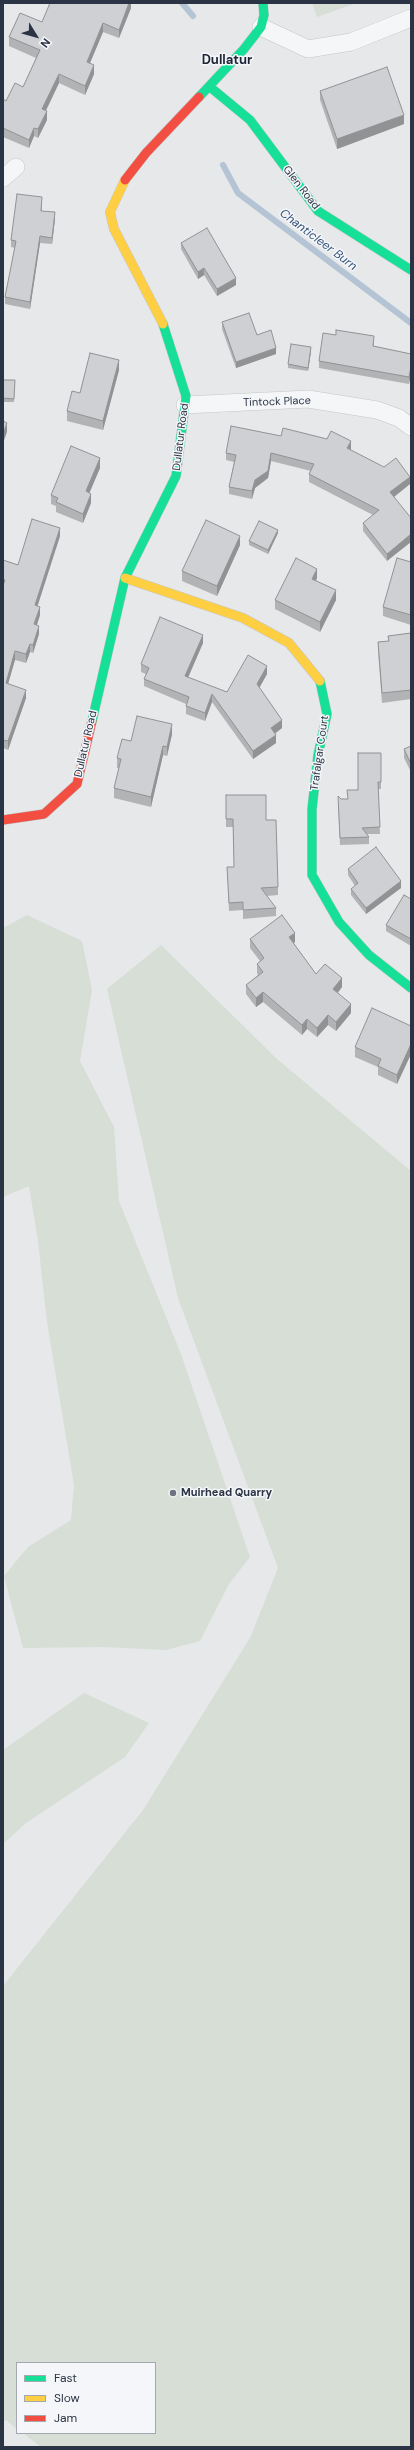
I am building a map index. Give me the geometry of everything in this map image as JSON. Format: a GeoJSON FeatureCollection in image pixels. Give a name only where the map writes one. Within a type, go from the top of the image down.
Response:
{"type":"FeatureCollection","features":[{"type":"Feature","properties":{"kind":"street"},"geometry":{"type":"LineString","coordinates":[[263,3],[264,15],[261,27],[308,49],[351,42],[411,18]]}},
{"type":"Feature","properties":{"kind":"street","name":"Dullatur Road"},"geometry":{"type":"LineString","coordinates":[[3,820],[44,814],[77,784],[125,578],[176,476],[186,396],[167,331],[114,229],[110,212],[123,182],[146,153],[210,87],[244,49],[261,27]]}},
{"type":"Feature","properties":{"kind":"street","name":"Glen Road"},"geometry":{"type":"LineString","coordinates":[[210,87],[250,120],[318,211],[411,270]]}},
{"type":"Feature","properties":{"kind":"street"},"geometry":{"type":"LineString","coordinates":[[3,178],[16,166]]}},
{"type":"Feature","properties":{"kind":"street","name":"Tintock Place"},"geometry":{"type":"LineString","coordinates":[[185,405],[308,399],[377,410],[399,418],[411,427]]}},
{"type":"Feature","properties":{"kind":"street","name":"Trafalgar Court"},"geometry":{"type":"LineString","coordinates":[[125,578],[243,618],[289,643],[321,682],[327,714],[318,755],[313,801],[312,875],[339,922],[369,955],[411,988]]}},
{"type":"Feature","properties":{"kind":"shaded area"},"geometry":{"type":"Polygon","coordinates":[[[312,3],[357,3],[317,17],[312,3]]]}},
{"type":"Feature","properties":{"kind":"shaded area"},"geometry":{"type":"Polygon","coordinates":[[[27,915],[82,941],[92,990],[80,1061],[114,1127],[119,1201],[181,1354],[250,1557],[229,1584],[200,1641],[166,1650],[103,1647],[23,1648],[4,1576],[28,1547],[71,1520],[74,1485],[47,1322],[38,1241],[29,1186],[3,1197],[3,928],[27,915]]]}},
{"type":"Feature","properties":{"kind":"shaded area"},"geometry":{"type":"Polygon","coordinates":[[[161,945],[277,1059],[411,1171],[411,2447],[41,2447],[24,2434],[156,2434],[156,2362],[16,2362],[16,2428],[6,2420],[3,2422],[3,1986],[143,1810],[250,1638],[278,1568],[178,1298],[107,989],[161,945]]]}},
{"type":"Feature","properties":{"kind":"shaded area"},"geometry":{"type":"Polygon","coordinates":[[[84,1693],[149,1723],[125,1757],[26,1823],[3,1844],[3,1750],[84,1693]]]}},
{"type":"Feature","properties":{"kind":"building"},"geometry":{"type":"Polygon","coordinates":[[[50,3],[129,3],[119,30],[103,23],[87,62],[94,65],[85,86],[59,74],[42,109],[47,111],[38,129],[34,128],[29,140],[3,128],[3,99],[6,101],[15,83],[23,87],[40,50],[9,37],[20,13],[42,22],[50,3]]]}},
{"type":"Feature","properties":{"kind":"building"},"geometry":{"type":"Polygon","coordinates":[[[387,67],[404,115],[337,139],[320,91],[387,67]]]}},
{"type":"Feature","properties":{"kind":"building"},"geometry":{"type":"Polygon","coordinates":[[[17,194],[42,197],[41,211],[55,212],[52,238],[40,236],[30,302],[5,297],[16,241],[11,240],[17,194]]]}},
{"type":"Feature","properties":{"kind":"building"},"geometry":{"type":"Polygon","coordinates":[[[207,228],[236,278],[217,289],[204,268],[198,272],[181,243],[207,228]]]}},
{"type":"Feature","properties":{"kind":"building"},"geometry":{"type":"Polygon","coordinates":[[[249,313],[257,335],[271,330],[276,348],[236,362],[222,322],[249,313]]]}},
{"type":"Feature","properties":{"kind":"building"},"geometry":{"type":"Polygon","coordinates":[[[336,330],[374,336],[373,346],[411,354],[409,377],[319,361],[323,333],[336,335],[336,330]]]}},
{"type":"Feature","properties":{"kind":"building"},"geometry":{"type":"Polygon","coordinates":[[[291,344],[311,347],[308,368],[288,364],[291,344]]]}},
{"type":"Feature","properties":{"kind":"building"},"geometry":{"type":"Polygon","coordinates":[[[90,353],[119,360],[103,421],[67,411],[72,391],[80,393],[90,353]]]}},
{"type":"Feature","properties":{"kind":"building"},"geometry":{"type":"Polygon","coordinates":[[[3,380],[15,380],[14,399],[3,398],[3,380]]]}},
{"type":"Feature","properties":{"kind":"building"},"geometry":{"type":"Polygon","coordinates":[[[3,421],[7,423],[3,434],[3,421]]]}},
{"type":"Feature","properties":{"kind":"building"},"geometry":{"type":"Polygon","coordinates":[[[231,426],[281,436],[283,428],[327,439],[331,431],[351,441],[347,448],[384,467],[396,458],[410,477],[390,492],[411,518],[411,534],[387,554],[363,523],[379,510],[309,474],[314,464],[271,453],[268,471],[255,480],[252,491],[229,487],[236,455],[226,453],[231,426]]]}},
{"type":"Feature","properties":{"kind":"building"},"geometry":{"type":"Polygon","coordinates":[[[71,446],[100,458],[86,491],[91,494],[83,514],[56,502],[58,498],[51,495],[71,446]]]}},
{"type":"Feature","properties":{"kind":"building"},"geometry":{"type":"Polygon","coordinates":[[[32,519],[60,528],[35,605],[40,607],[34,624],[39,626],[33,645],[30,644],[26,654],[15,651],[6,683],[26,690],[8,741],[3,740],[3,585],[5,580],[3,579],[3,560],[18,565],[32,519]]]}},
{"type":"Feature","properties":{"kind":"building"},"geometry":{"type":"Polygon","coordinates":[[[206,520],[240,536],[217,586],[182,571],[206,520]]]}},
{"type":"Feature","properties":{"kind":"building"},"geometry":{"type":"Polygon","coordinates":[[[259,521],[278,530],[268,550],[249,541],[259,521]]]}},
{"type":"Feature","properties":{"kind":"building"},"geometry":{"type":"Polygon","coordinates":[[[296,558],[317,569],[312,579],[336,590],[320,622],[275,600],[296,558]]]}},
{"type":"Feature","properties":{"kind":"building"},"geometry":{"type":"Polygon","coordinates":[[[397,558],[411,562],[411,615],[383,607],[397,558]]]}},
{"type":"Feature","properties":{"kind":"building"},"geometry":{"type":"Polygon","coordinates":[[[160,617],[203,635],[185,676],[227,692],[248,655],[267,666],[257,684],[282,720],[271,728],[276,735],[253,751],[212,694],[205,713],[186,706],[189,697],[144,679],[149,668],[141,664],[160,617]]]}},
{"type":"Feature","properties":{"kind":"building"},"geometry":{"type":"Polygon","coordinates":[[[411,633],[411,690],[382,693],[378,642],[389,641],[388,636],[411,633]]]}},
{"type":"Feature","properties":{"kind":"building"},"geometry":{"type":"Polygon","coordinates":[[[137,716],[172,724],[167,747],[163,746],[151,797],[114,788],[121,759],[117,758],[122,739],[131,741],[137,716]]]}},
{"type":"Feature","properties":{"kind":"building"},"geometry":{"type":"Polygon","coordinates":[[[411,746],[411,764],[404,749],[411,746]]]}},
{"type":"Feature","properties":{"kind":"building"},"geometry":{"type":"Polygon","coordinates":[[[358,753],[381,753],[381,782],[378,782],[380,827],[362,828],[369,837],[340,838],[338,796],[341,799],[348,799],[347,790],[358,790],[358,753]]]}},
{"type":"Feature","properties":{"kind":"building"},"geometry":{"type":"Polygon","coordinates":[[[226,795],[266,795],[266,820],[276,820],[278,887],[261,888],[276,908],[243,910],[243,902],[229,903],[227,867],[234,867],[233,819],[226,819],[226,795]]]}},
{"type":"Feature","properties":{"kind":"building"},"geometry":{"type":"Polygon","coordinates":[[[376,847],[401,881],[366,908],[351,889],[358,883],[348,869],[376,847]]]}},
{"type":"Feature","properties":{"kind":"building"},"geometry":{"type":"Polygon","coordinates":[[[404,895],[411,899],[411,939],[386,925],[404,895]]]}},
{"type":"Feature","properties":{"kind":"building"},"geometry":{"type":"Polygon","coordinates":[[[282,915],[295,933],[289,937],[316,974],[325,964],[342,978],[333,989],[351,1004],[336,1022],[328,1015],[317,1028],[307,1019],[302,1025],[263,992],[256,998],[246,985],[263,972],[257,964],[264,958],[250,939],[282,915]]]}},
{"type":"Feature","properties":{"kind":"building"},"geometry":{"type":"Polygon","coordinates":[[[372,1008],[411,1026],[411,1044],[397,1075],[378,1066],[381,1059],[355,1047],[372,1008]]]}},
{"type":"Feature","properties":{"kind":"waterway","name":"Chanticleer Burn"},"geometry":{"type":"LineString","coordinates":[[182,3],[193,16]]}},
{"type":"Feature","properties":{"kind":"waterway","name":"Chanticleer Burn"},"geometry":{"type":"LineString","coordinates":[[223,165],[238,193],[411,323]]}},
{"type":"Feature","properties":{"kind":"traffic: fast"},"geometry":{"type":"LineString","coordinates":[[199,97],[244,49],[261,27],[264,15],[263,3]]}},
{"type":"Feature","properties":{"kind":"traffic: fast"},"geometry":{"type":"LineString","coordinates":[[210,87],[250,120],[318,211],[411,270]]}},
{"type":"Feature","properties":{"kind":"traffic: fast"},"geometry":{"type":"LineString","coordinates":[[92,721],[125,578],[176,476],[186,396],[163,324]]}},
{"type":"Feature","properties":{"kind":"traffic: fast"},"geometry":{"type":"LineString","coordinates":[[320,681],[327,714],[318,755],[312,809],[312,875],[339,922],[369,955],[411,988]]}},
{"type":"Feature","properties":{"kind":"traffic: slow"},"geometry":{"type":"LineString","coordinates":[[125,180],[110,212],[114,229],[163,324]]}},
{"type":"Feature","properties":{"kind":"traffic: slow"},"geometry":{"type":"LineString","coordinates":[[125,578],[243,618],[289,643],[320,681]]}},
{"type":"Feature","properties":{"kind":"traffic: jam"},"geometry":{"type":"LineString","coordinates":[[125,180],[146,153],[199,97]]}},
{"type":"Feature","properties":{"kind":"traffic: jam"},"geometry":{"type":"LineString","coordinates":[[3,820],[44,814],[77,784],[92,721]]}},
{"type":"Feature","properties":{"kind":"place","name":"Muirhead Quarry"},"geometry":{"type":"Point","coordinates":[173,1493]}},
{"type":"Feature","properties":{"kind":"district","name":"Dullatur"},"geometry":{"type":"Point","coordinates":[227,61]}}]}
